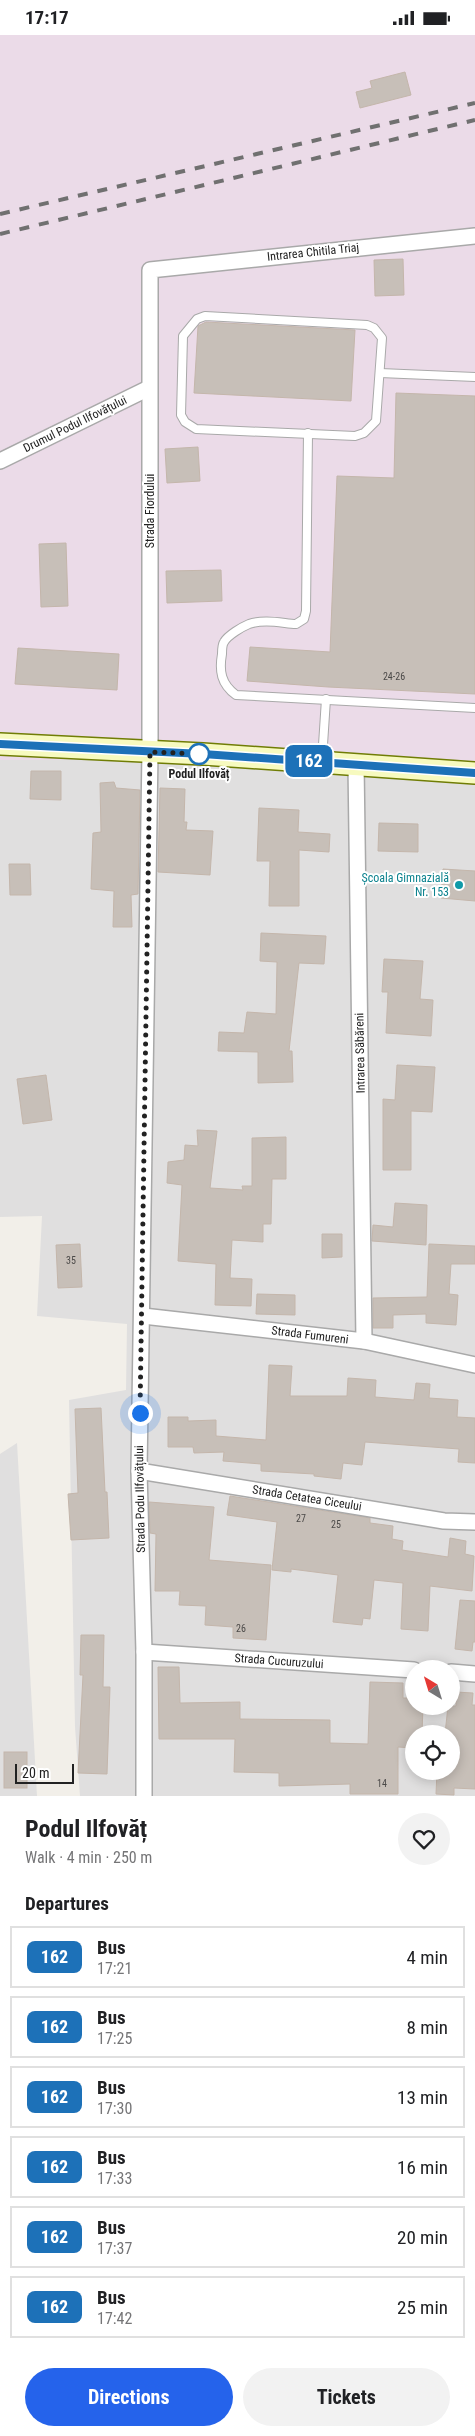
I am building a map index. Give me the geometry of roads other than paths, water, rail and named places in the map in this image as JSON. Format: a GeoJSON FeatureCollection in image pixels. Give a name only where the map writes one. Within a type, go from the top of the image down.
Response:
{"type":"FeatureCollection","features":[{"type":"Feature","properties":{"kind":"main road"},"geometry":{"type":"LineString","coordinates":[[0,744],[356,764],[475,773]]}},
{"type":"Feature","properties":{"kind":"street","name":"Intrarea Chitila Triaj"},"geometry":{"type":"LineString","coordinates":[[150,270],[475,236]]}},
{"type":"Feature","properties":{"kind":"street","name":"Strada Fiordului"},"geometry":{"type":"LineString","coordinates":[[150,270],[150,752]]}},
{"type":"Feature","properties":{"kind":"street","name":"Drumul Podul Ilfovățului"},"geometry":{"type":"LineString","coordinates":[[0,461],[149,388]]}},
{"type":"Feature","properties":{"kind":"street","name":"Strada Podu Ilfovățului"},"geometry":{"type":"LineString","coordinates":[[144,1796],[144,1651],[139,1471],[150,752]]}},
{"type":"Feature","properties":{"kind":"street","name":"Intrarea Săbăreni"},"geometry":{"type":"LineString","coordinates":[[356,764],[364,1341]]}},
{"type":"Feature","properties":{"kind":"street","name":"Strada Fumureni"},"geometry":{"type":"LineString","coordinates":[[142,1316],[364,1341],[475,1365]]}},
{"type":"Feature","properties":{"kind":"street","name":"Strada Cetatea Ciceului"},"geometry":{"type":"LineString","coordinates":[[139,1471],[444,1521],[475,1522]]}},
{"type":"Feature","properties":{"kind":"street","name":"Strada Cucuruzului"},"geometry":{"type":"LineString","coordinates":[[144,1651],[405,1669]]}},
{"type":"Feature","properties":{"kind":"street"},"geometry":{"type":"LineString","coordinates":[[460,1673],[475,1674]]}},
{"type":"Feature","properties":{"kind":"lane"},"geometry":{"type":"LineString","coordinates":[[204,316],[367,325],[374,328],[382,338],[376,421],[371,428],[355,436],[308,433],[196,429],[190,426],[181,415],[183,335],[188,328],[197,319],[204,316]]}},
{"type":"Feature","properties":{"kind":"lane"},"geometry":{"type":"LineString","coordinates":[[380,373],[475,377]]}},
{"type":"Feature","properties":{"kind":"lane"},"geometry":{"type":"LineString","coordinates":[[308,433],[306,611],[304,619],[296,625],[269,621],[250,624],[233,633],[224,642],[220,667],[223,681],[227,688],[236,695],[475,709]]}},
{"type":"Feature","properties":{"kind":"lane"},"geometry":{"type":"LineString","coordinates":[[322,762],[326,699]]}},
{"type":"Feature","properties":{"kind":"railway"},"geometry":{"type":"LineString","coordinates":[[0,214],[475,103]]}},
{"type":"Feature","properties":{"kind":"railway"},"geometry":{"type":"LineString","coordinates":[[0,234],[475,120]]}},
{"type":"Feature","properties":{"kind":"place","name":"Podul Ilfovăț"},"geometry":{"type":"Point","coordinates":[199,754]}},
{"type":"Feature","properties":{"kind":"place","name":"Școala Gimnazială Nr. 153"},"geometry":{"type":"Point","coordinates":[459,885]}}]}
